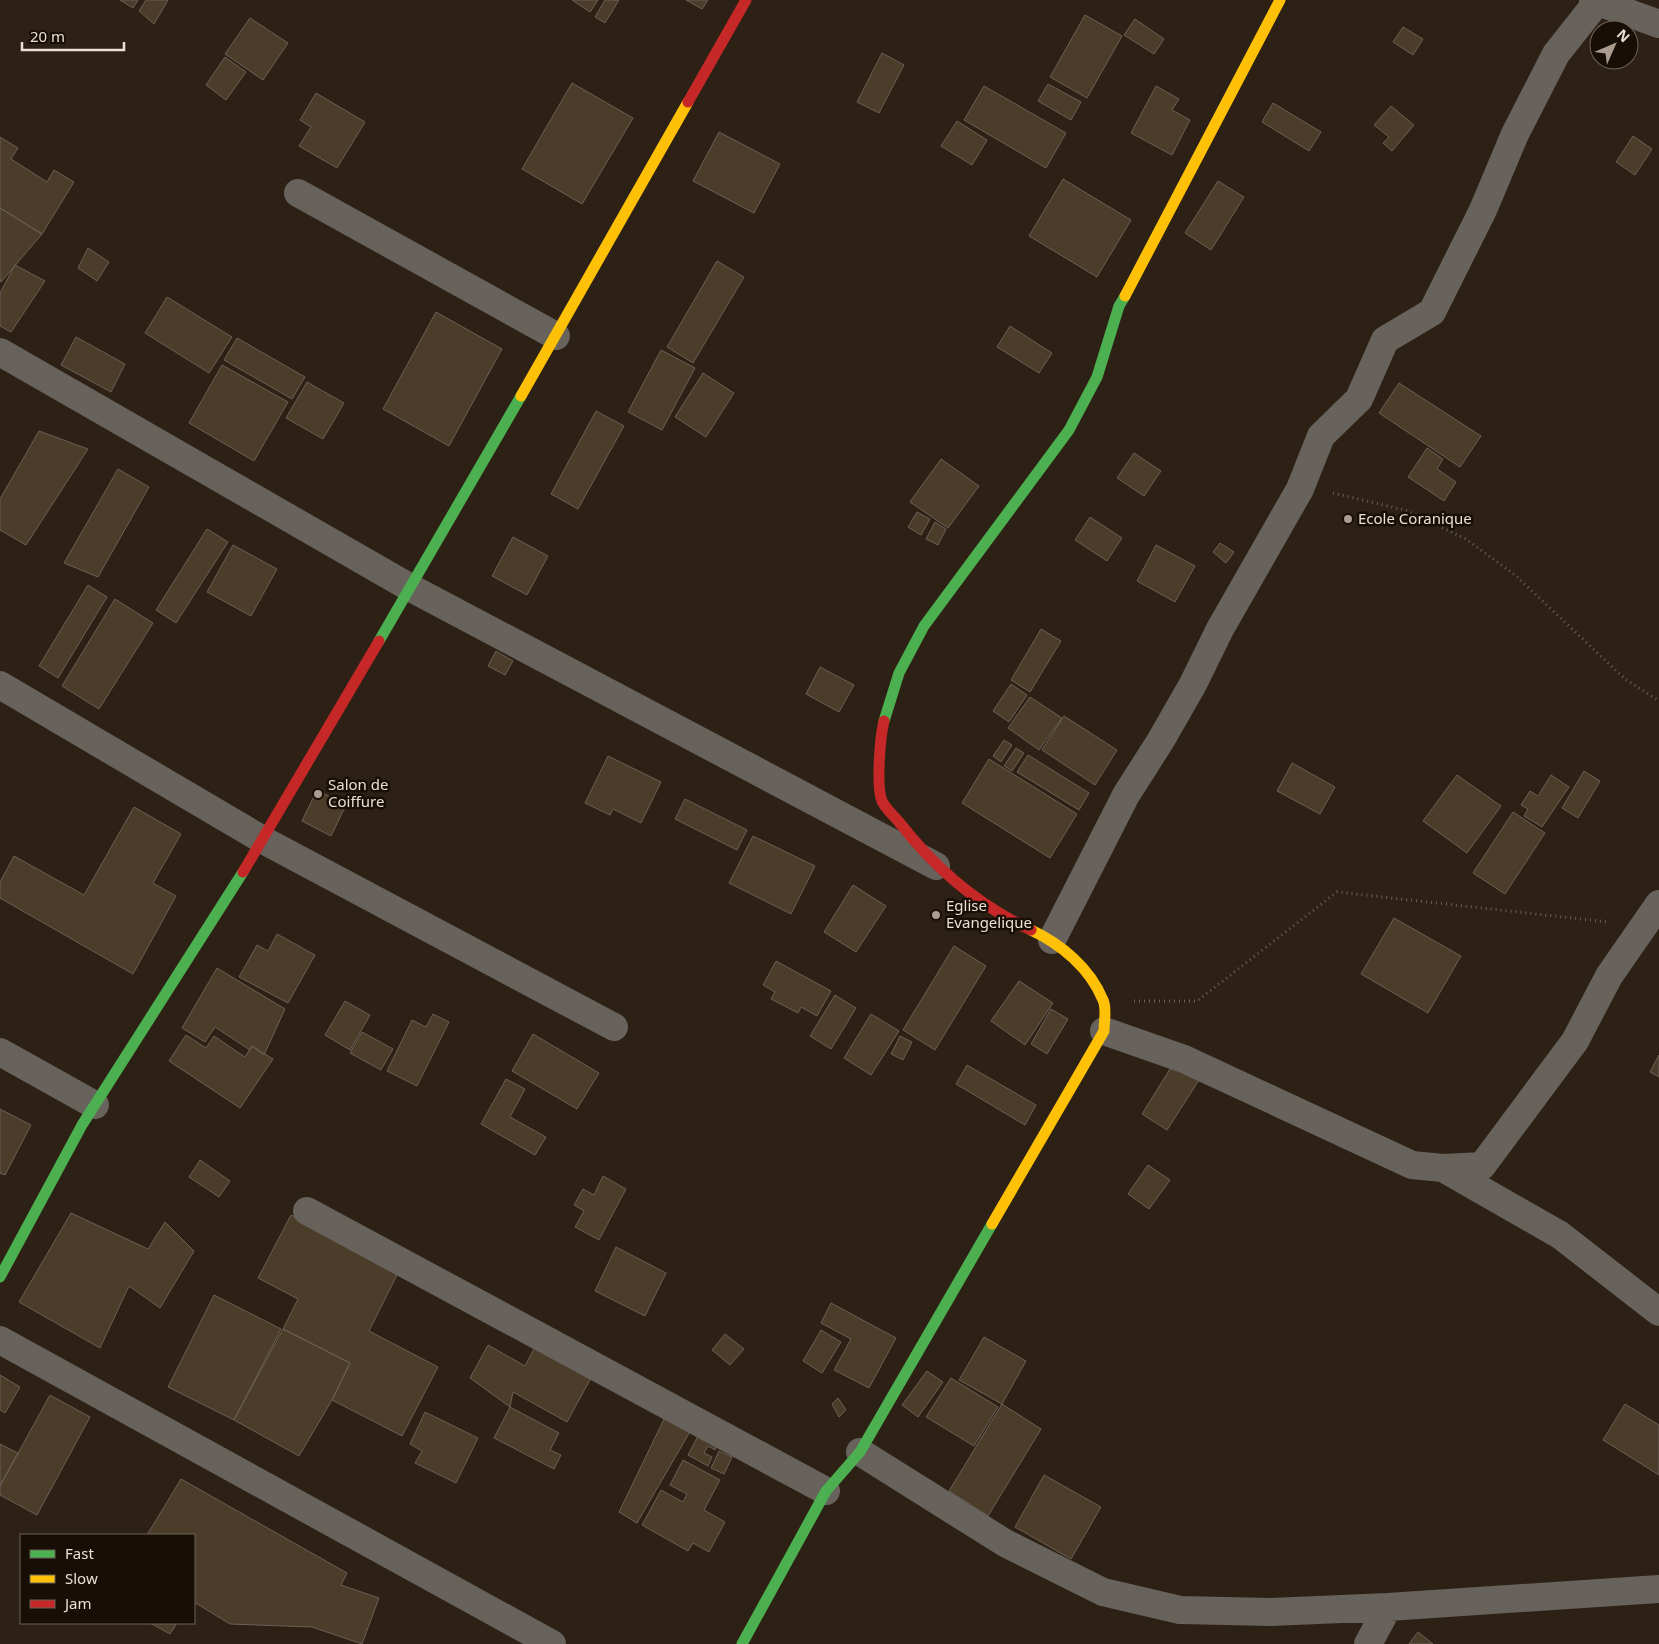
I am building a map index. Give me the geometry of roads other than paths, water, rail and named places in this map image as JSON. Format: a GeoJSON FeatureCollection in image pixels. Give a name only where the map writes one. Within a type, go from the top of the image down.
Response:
{"type":"FeatureCollection","features":[{"type":"Feature","properties":{"kind":"street"},"geometry":{"type":"LineString","coordinates":[[0,1277],[94,1105],[262,840],[556,336],[746,0]]}},
{"type":"Feature","properties":{"kind":"street"},"geometry":{"type":"LineString","coordinates":[[742,1644],[826,1491],[860,1452],[1104,1031],[1104,1001],[1084,968],[1052,940],[1014,922],[978,899],[944,871],[913,840],[882,801],[879,760],[883,726],[899,673],[924,626],[999,522],[1037,476],[1069,430],[1097,377],[1119,306],[1280,0]]}},
{"type":"Feature","properties":{"kind":"street"},"geometry":{"type":"LineString","coordinates":[[1052,940],[1126,795],[1189,692],[1220,629],[1300,489],[1321,436],[1359,399],[1385,340],[1432,312],[1483,210],[1515,134],[1556,54],[1595,1],[1659,24]]}},
{"type":"Feature","properties":{"kind":"street"},"geometry":{"type":"LineString","coordinates":[[298,192],[556,336]]}},
{"type":"Feature","properties":{"kind":"street"},"geometry":{"type":"LineString","coordinates":[[0,352],[409,587],[944,871]]}},
{"type":"Feature","properties":{"kind":"street"},"geometry":{"type":"LineString","coordinates":[[0,685],[262,840],[614,1027]]}},
{"type":"Feature","properties":{"kind":"street"},"geometry":{"type":"LineString","coordinates":[[1104,1031],[1184,1059],[1412,1165],[1443,1168],[1482,1166],[1575,1041],[1609,976],[1651,915]]}},
{"type":"Feature","properties":{"kind":"street"},"geometry":{"type":"LineString","coordinates":[[0,1052],[94,1105]]}},
{"type":"Feature","properties":{"kind":"street"},"geometry":{"type":"LineString","coordinates":[[1443,1168],[1560,1235],[1659,1312]]}},
{"type":"Feature","properties":{"kind":"street"},"geometry":{"type":"LineString","coordinates":[[307,1211],[826,1491]]}},
{"type":"Feature","properties":{"kind":"street"},"geometry":{"type":"LineString","coordinates":[[0,1340],[552,1644]]}},
{"type":"Feature","properties":{"kind":"street"},"geometry":{"type":"LineString","coordinates":[[860,1452],[1005,1542],[1103,1592],[1180,1610],[1271,1612],[1388,1607],[1659,1589]]}},
{"type":"Feature","properties":{"kind":"street"},"geometry":{"type":"LineString","coordinates":[[1368,1644],[1388,1607]]}},
{"type":"Feature","properties":{"kind":"place","name":"Ecole Coranique"},"geometry":{"type":"Point","coordinates":[1348,519]}},
{"type":"Feature","properties":{"kind":"place","name":"Salon de Coiffure"},"geometry":{"type":"Point","coordinates":[318,794]}},
{"type":"Feature","properties":{"kind":"place","name":"Eglise Evangelique"},"geometry":{"type":"Point","coordinates":[936,915]}}]}
